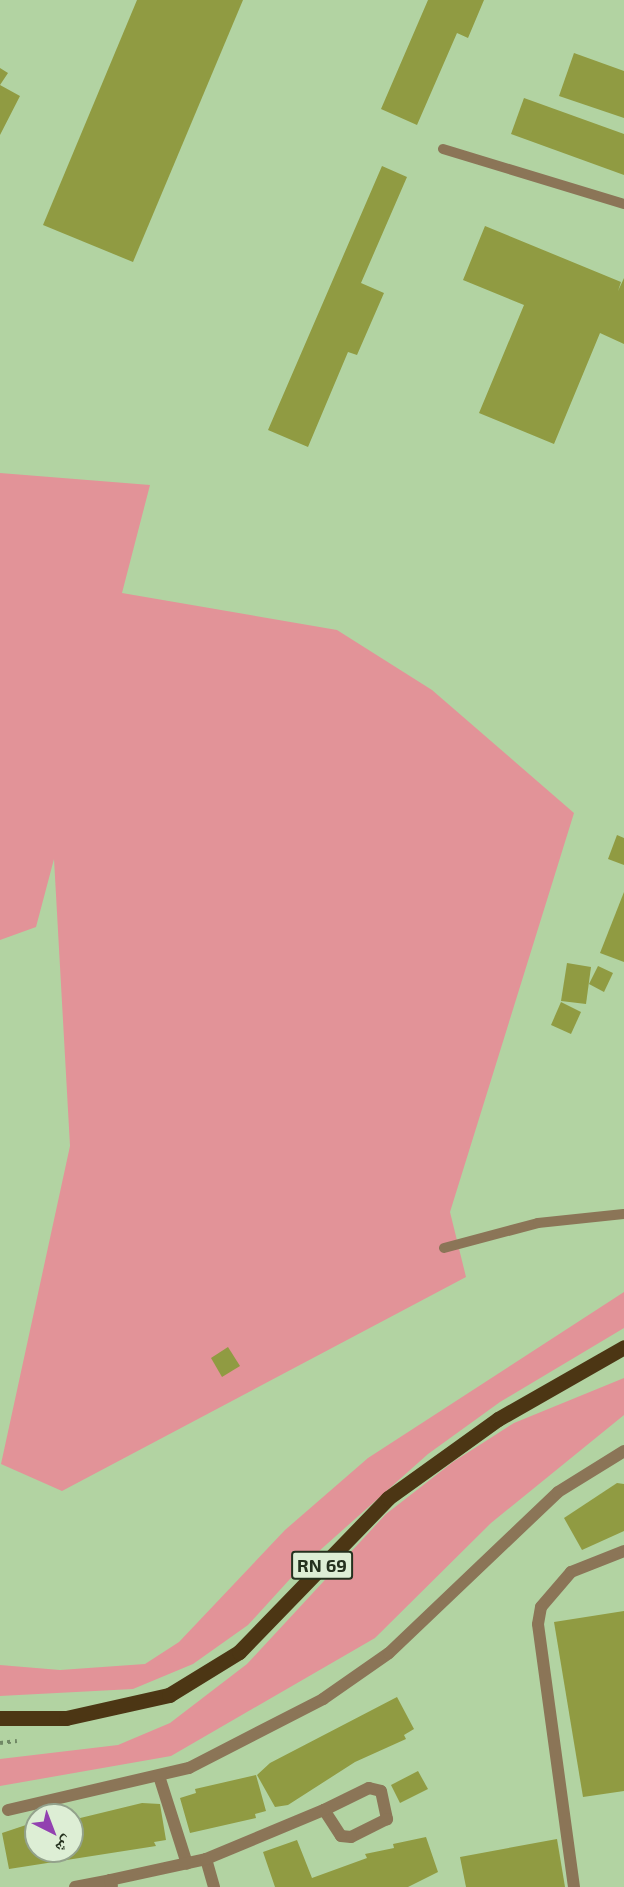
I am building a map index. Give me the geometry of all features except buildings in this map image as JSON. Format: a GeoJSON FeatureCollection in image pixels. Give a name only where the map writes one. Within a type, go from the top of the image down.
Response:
{"type":"FeatureCollection","features":[{"type":"Feature","properties":{"kind":"main road","name":"RN 69"},"geometry":{"type":"LineString","coordinates":[[0,1718],[66,1718],[169,1695],[239,1652],[388,1498],[498,1419],[624,1347]]}},
{"type":"Feature","properties":{"kind":"street"},"geometry":{"type":"LineString","coordinates":[[8,1810],[159,1776],[232,1750],[355,1679],[558,1492],[624,1451]]}},
{"type":"Feature","properties":{"kind":"street"},"geometry":{"type":"LineString","coordinates":[[574,1887],[538,1624],[541,1607],[571,1572],[624,1551]]}},
{"type":"Feature","properties":{"kind":"street"},"geometry":{"type":"LineString","coordinates":[[159,1776],[187,1864]]}},
{"type":"Feature","properties":{"kind":"street"},"geometry":{"type":"LineString","coordinates":[[75,1887],[111,1883],[206,1859],[374,1787],[390,1812],[385,1822],[346,1837],[334,1830],[324,1810]]}},
{"type":"Feature","properties":{"kind":"street"},"geometry":{"type":"LineString","coordinates":[[206,1859],[214,1887]]}},
{"type":"Feature","properties":{"kind":"lane"},"geometry":{"type":"LineString","coordinates":[[443,149],[624,204]]}},
{"type":"Feature","properties":{"kind":"lane"},"geometry":{"type":"LineString","coordinates":[[444,1248],[538,1223],[624,1214]]}},
{"type":"Feature","properties":{"kind":"shaded area"},"geometry":{"type":"Polygon","coordinates":[[[0,473],[150,485],[122,593],[337,630],[432,690],[574,813],[450,1212],[466,1277],[62,1491],[1,1464],[70,1146],[54,859],[36,927],[0,940],[0,473]]]}},
{"type":"Feature","properties":{"kind":"shaded area"},"geometry":{"type":"Polygon","coordinates":[[[624,1292],[624,1328],[500,1402],[428,1454],[300,1568],[248,1625],[193,1664],[133,1689],[0,1696],[0,1665],[60,1670],[145,1664],[179,1642],[285,1530],[368,1458],[624,1292]]]}},
{"type":"Feature","properties":{"kind":"shaded area"},"geometry":{"type":"Polygon","coordinates":[[[624,1378],[624,1415],[491,1523],[375,1638],[171,1756],[0,1786],[0,1759],[118,1745],[170,1723],[247,1664],[386,1514],[453,1462],[514,1423],[624,1378]]]}}]}
